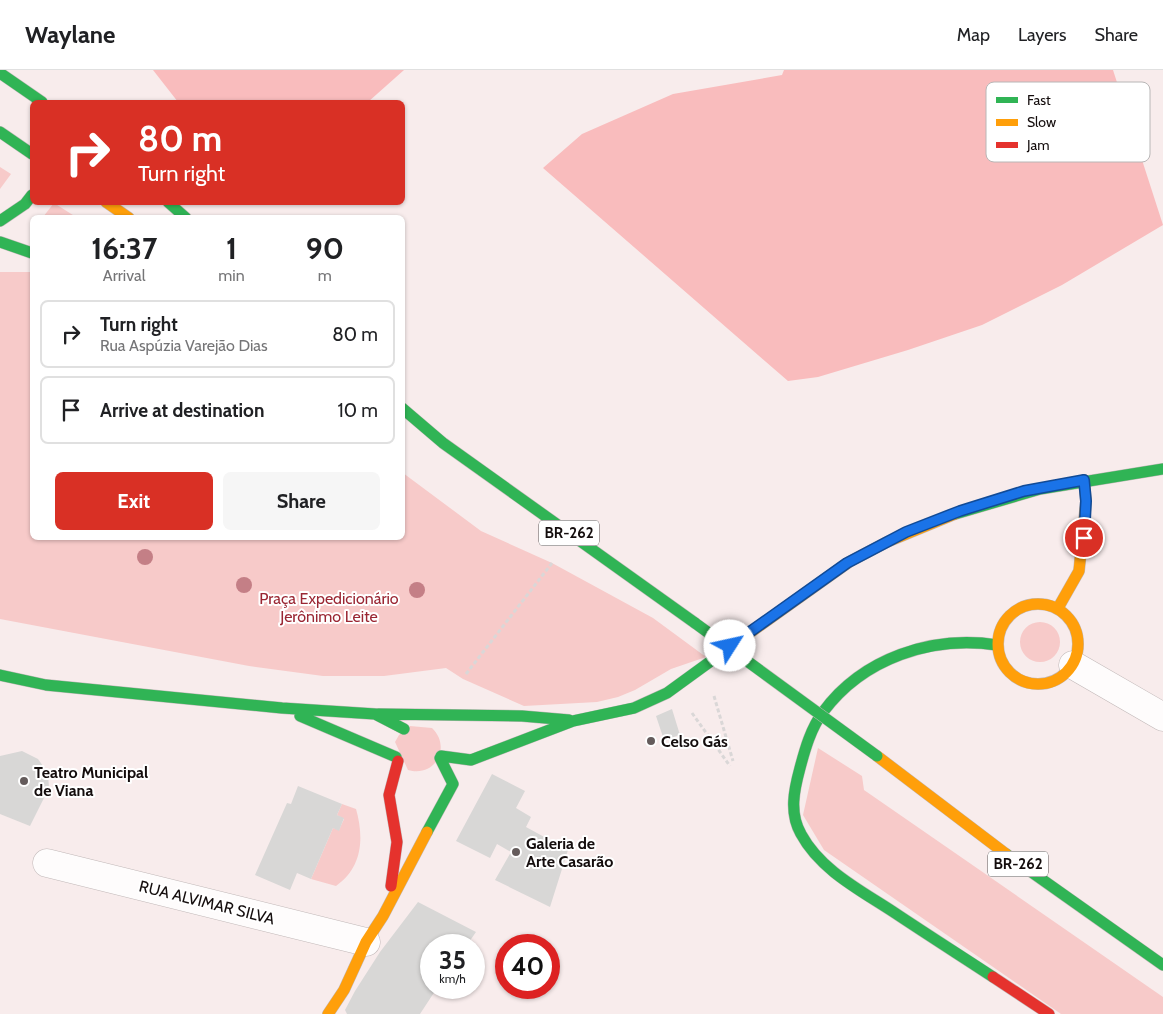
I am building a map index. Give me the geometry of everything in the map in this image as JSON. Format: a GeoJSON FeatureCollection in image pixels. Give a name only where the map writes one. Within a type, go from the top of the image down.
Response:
{"type":"FeatureCollection","features":[{"type":"Feature","properties":{"kind":"main road"},"geometry":{"type":"LineString","coordinates":[[0,73],[39,100]]}},
{"type":"Feature","properties":{"kind":"main road"},"geometry":{"type":"LineString","coordinates":[[0,132],[30,153]]}},
{"type":"Feature","properties":{"kind":"main road"},"geometry":{"type":"LineString","coordinates":[[0,221],[26,204],[30,198]]}},
{"type":"Feature","properties":{"kind":"main road"},"geometry":{"type":"LineString","coordinates":[[110,205],[125,215]]}},
{"type":"Feature","properties":{"kind":"main road"},"geometry":{"type":"LineString","coordinates":[[171,205],[183,215]]}},
{"type":"Feature","properties":{"kind":"main road"},"geometry":{"type":"LineString","coordinates":[[0,242],[30,252]]}},
{"type":"Feature","properties":{"kind":"main road","name":"BR-262"},"geometry":{"type":"LineString","coordinates":[[405,411],[443,443],[877,756],[1027,870],[1163,965]]}},
{"type":"Feature","properties":{"kind":"main road"},"geometry":{"type":"LineString","coordinates":[[440,757],[471,760],[573,720],[634,708],[674,688],[847,563],[906,532],[960,511],[1024,491],[1163,469]]}},
{"type":"Feature","properties":{"kind":"main road"},"geometry":{"type":"LineString","coordinates":[[1058,608],[1079,571],[1086,501],[1084,480]]}},
{"type":"Feature","properties":{"kind":"main road"},"geometry":{"type":"LineString","coordinates":[[1032,604],[1058,608],[1068,616],[1077,631],[1079,649],[1073,665],[1060,678],[1047,683],[1034,684],[1016,677],[1004,666],[997,645],[1001,628],[1012,613],[1032,604]]}},
{"type":"Feature","properties":{"kind":"main road"},"geometry":{"type":"LineString","coordinates":[[997,645],[979,641],[933,645],[879,663],[848,684],[822,713],[808,744],[794,786],[794,818],[809,848],[833,872],[1049,1014]]}},
{"type":"Feature","properties":{"kind":"main road"},"geometry":{"type":"LineString","coordinates":[[0,675],[46,685],[282,708],[376,714],[522,716],[573,720]]}},
{"type":"Feature","properties":{"kind":"main road"},"geometry":{"type":"LineString","coordinates":[[282,708],[397,759],[408,770]]}},
{"type":"Feature","properties":{"kind":"main road"},"geometry":{"type":"LineString","coordinates":[[376,714],[404,729]]}},
{"type":"Feature","properties":{"kind":"main road"},"geometry":{"type":"LineString","coordinates":[[446,729],[471,715]]}},
{"type":"Feature","properties":{"kind":"main road"},"geometry":{"type":"LineString","coordinates":[[383,916],[382,910],[390,892],[396,865],[397,842],[389,795],[397,759],[395,742],[404,729],[411,725],[425,725]]}},
{"type":"Feature","properties":{"kind":"main road"},"geometry":{"type":"LineString","coordinates":[[328,1014],[344,990],[366,942],[383,916],[453,784],[440,757],[441,740]]}},
{"type":"Feature","properties":{"kind":"main road"},"geometry":{"type":"LineString","coordinates":[[432,768],[440,757]]}},
{"type":"Feature","properties":{"kind":"street"},"geometry":{"type":"LineString","coordinates":[[1073,665],[1163,717]]}},
{"type":"Feature","properties":{"kind":"street","name":"RUA ALVIMAR SILVA"},"geometry":{"type":"LineString","coordinates":[[47,862],[366,942]]}},
{"type":"Feature","properties":{"kind":"path"},"geometry":{"type":"LineString","coordinates":[[466,674],[552,563]]}},
{"type":"Feature","properties":{"kind":"path"},"geometry":{"type":"LineString","coordinates":[[704,665],[734,761]]}},
{"type":"Feature","properties":{"kind":"path"},"geometry":{"type":"LineString","coordinates":[[674,688],[730,766]]}},
{"type":"Feature","properties":{"kind":"green space"},"geometry":{"type":"Polygon","coordinates":[[[0,167],[11,174],[0,189],[0,167]]]}},
{"type":"Feature","properties":{"kind":"green space"},"geometry":{"type":"Polygon","coordinates":[[[52,205],[57,205],[73,215],[45,215],[52,205]]]}},
{"type":"Feature","properties":{"kind":"green space","name":"Praça Expedicionário Jerônimo Leite"},"geometry":{"type":"Polygon","coordinates":[[[0,272],[30,272],[30,540],[405,540],[405,474],[481,531],[552,563],[653,618],[706,657],[671,669],[635,690],[618,697],[597,702],[524,706],[463,679],[446,668],[384,676],[323,676],[249,666],[0,619],[0,272]]]}},
{"type":"Feature","properties":{"kind":"green space"},"geometry":{"type":"Polygon","coordinates":[[[1040,622],[1054,628],[1060,642],[1054,656],[1040,662],[1026,656],[1020,642],[1026,628],[1040,622]]]}},
{"type":"Feature","properties":{"kind":"green space"},"geometry":{"type":"Polygon","coordinates":[[[410,726],[432,728],[438,736],[440,752],[438,759],[426,769],[418,771],[408,770],[395,742],[399,735],[410,726]]]}},
{"type":"Feature","properties":{"kind":"green space"},"geometry":{"type":"Polygon","coordinates":[[[818,748],[862,776],[864,790],[1163,997],[1163,1014],[1061,1014],[824,850],[803,815],[818,748]]]}},
{"type":"Feature","properties":{"kind":"green space"},"geometry":{"type":"Polygon","coordinates":[[[342,804],[356,809],[359,820],[360,841],[359,851],[352,870],[336,886],[311,879],[333,828],[339,830],[344,819],[337,815],[342,804]]]}},
{"type":"Feature","properties":{"kind":"shaded area"},"geometry":{"type":"Polygon","coordinates":[[[153,70],[404,70],[370,100],[176,100],[153,70]]]}},
{"type":"Feature","properties":{"kind":"shaded area"},"geometry":{"type":"Polygon","coordinates":[[[784,70],[1113,70],[1117,82],[986,82],[986,162],[1143,162],[1163,225],[1062,285],[982,325],[818,377],[788,381],[543,168],[582,134],[673,94],[782,75],[784,70]]]}},
{"type":"Feature","properties":{"kind":"building"},"geometry":{"type":"Polygon","coordinates":[[[672,709],[680,735],[664,740],[656,716],[672,709]]]}},
{"type":"Feature","properties":{"kind":"building","name":"Teatro Municipal de Viana"},"geometry":{"type":"Polygon","coordinates":[[[22,751],[38,759],[48,773],[49,788],[30,826],[0,814],[0,756],[22,751]]]}},
{"type":"Feature","properties":{"kind":"building"},"geometry":{"type":"Polygon","coordinates":[[[492,774],[525,791],[516,808],[531,817],[526,827],[568,850],[550,907],[495,880],[511,852],[497,844],[490,858],[456,841],[492,774]]]}},
{"type":"Feature","properties":{"kind":"building"},"geometry":{"type":"Polygon","coordinates":[[[298,786],[342,804],[337,815],[344,818],[339,831],[333,828],[311,879],[297,873],[290,890],[255,875],[287,803],[291,804],[298,786]]]}},
{"type":"Feature","properties":{"kind":"building"},"geometry":{"type":"Polygon","coordinates":[[[418,902],[476,932],[475,934],[420,934],[420,999],[430,999],[420,1014],[347,1014],[345,1010],[355,991],[380,952],[418,902]]]}},
{"type":"Feature","properties":{"kind":"traffic: fast"},"geometry":{"type":"LineString","coordinates":[[0,73],[39,100]]}},
{"type":"Feature","properties":{"kind":"traffic: fast"},"geometry":{"type":"LineString","coordinates":[[0,132],[30,153]]}},
{"type":"Feature","properties":{"kind":"traffic: fast"},"geometry":{"type":"LineString","coordinates":[[0,221],[25,204],[30,198]]}},
{"type":"Feature","properties":{"kind":"traffic: fast"},"geometry":{"type":"LineString","coordinates":[[171,205],[183,215]]}},
{"type":"Feature","properties":{"kind":"traffic: fast"},"geometry":{"type":"LineString","coordinates":[[0,242],[30,252]]}},
{"type":"Feature","properties":{"kind":"traffic: fast"},"geometry":{"type":"LineString","coordinates":[[405,411],[443,443],[695,623]]}},
{"type":"Feature","properties":{"kind":"traffic: fast"},"geometry":{"type":"LineString","coordinates":[[955,514],[1040,489],[1163,469]]}},
{"type":"Feature","properties":{"kind":"traffic: fast"},"geometry":{"type":"LineString","coordinates":[[695,623],[877,756]]}},
{"type":"Feature","properties":{"kind":"traffic: fast"},"geometry":{"type":"LineString","coordinates":[[441,756],[471,760],[573,721],[634,708],[667,693],[744,637]]}},
{"type":"Feature","properties":{"kind":"traffic: fast"},"geometry":{"type":"LineString","coordinates":[[993,977],[856,888],[819,859],[809,847],[797,826],[794,801],[802,761],[815,725],[839,693],[858,677],[878,664],[901,654],[924,648],[948,644],[973,643],[997,645]]}},
{"type":"Feature","properties":{"kind":"traffic: fast"},"geometry":{"type":"LineString","coordinates":[[0,675],[46,685],[282,708],[375,714],[404,729]]}},
{"type":"Feature","properties":{"kind":"traffic: fast"},"geometry":{"type":"LineString","coordinates":[[378,714],[522,716],[569,720]]}},
{"type":"Feature","properties":{"kind":"traffic: fast"},"geometry":{"type":"LineString","coordinates":[[300,716],[396,757]]}},
{"type":"Feature","properties":{"kind":"traffic: fast"},"geometry":{"type":"LineString","coordinates":[[427,832],[453,784],[440,758]]}},
{"type":"Feature","properties":{"kind":"traffic: fast"},"geometry":{"type":"LineString","coordinates":[[1006,854],[1163,965]]}},
{"type":"Feature","properties":{"kind":"traffic: slow"},"geometry":{"type":"LineString","coordinates":[[110,205],[125,215]]}},
{"type":"Feature","properties":{"kind":"traffic: slow"},"geometry":{"type":"LineString","coordinates":[[1058,608],[1079,571],[1086,501],[1084,480]]}},
{"type":"Feature","properties":{"kind":"traffic: slow"},"geometry":{"type":"LineString","coordinates":[[744,637],[849,562],[887,542],[955,514]]}},
{"type":"Feature","properties":{"kind":"traffic: slow"},"geometry":{"type":"LineString","coordinates":[[1038,604],[1053,607],[1066,616],[1075,629],[1078,644],[1075,659],[1066,672],[1053,681],[1038,684],[1023,681],[1010,672],[1001,659],[998,644],[1001,629],[1010,616],[1023,607],[1038,604]]}},
{"type":"Feature","properties":{"kind":"traffic: slow"},"geometry":{"type":"LineString","coordinates":[[877,756],[1006,854]]}},
{"type":"Feature","properties":{"kind":"traffic: slow"},"geometry":{"type":"LineString","coordinates":[[328,1014],[344,990],[366,942],[383,916],[427,832]]}},
{"type":"Feature","properties":{"kind":"traffic: jam"},"geometry":{"type":"LineString","coordinates":[[391,886],[397,842],[389,795],[398,761]]}},
{"type":"Feature","properties":{"kind":"traffic: jam"},"geometry":{"type":"LineString","coordinates":[[993,977],[1049,1014]]}},
{"type":"Feature","properties":{"kind":"place","name":"Celso Gás"},"geometry":{"type":"Point","coordinates":[651,741]}},
{"type":"Feature","properties":{"kind":"place","name":"Teatro Municipal de Viana"},"geometry":{"type":"Point","coordinates":[24,781]}},
{"type":"Feature","properties":{"kind":"place","name":"Galeria de Arte Casarão"},"geometry":{"type":"Point","coordinates":[516,852]}},
{"type":"Feature","properties":{"kind":"route"},"geometry":{"type":"LineString","coordinates":[[730,646],[847,563],[906,532],[960,511],[1024,491],[1084,480],[1086,501],[1084,538]]}}]}
